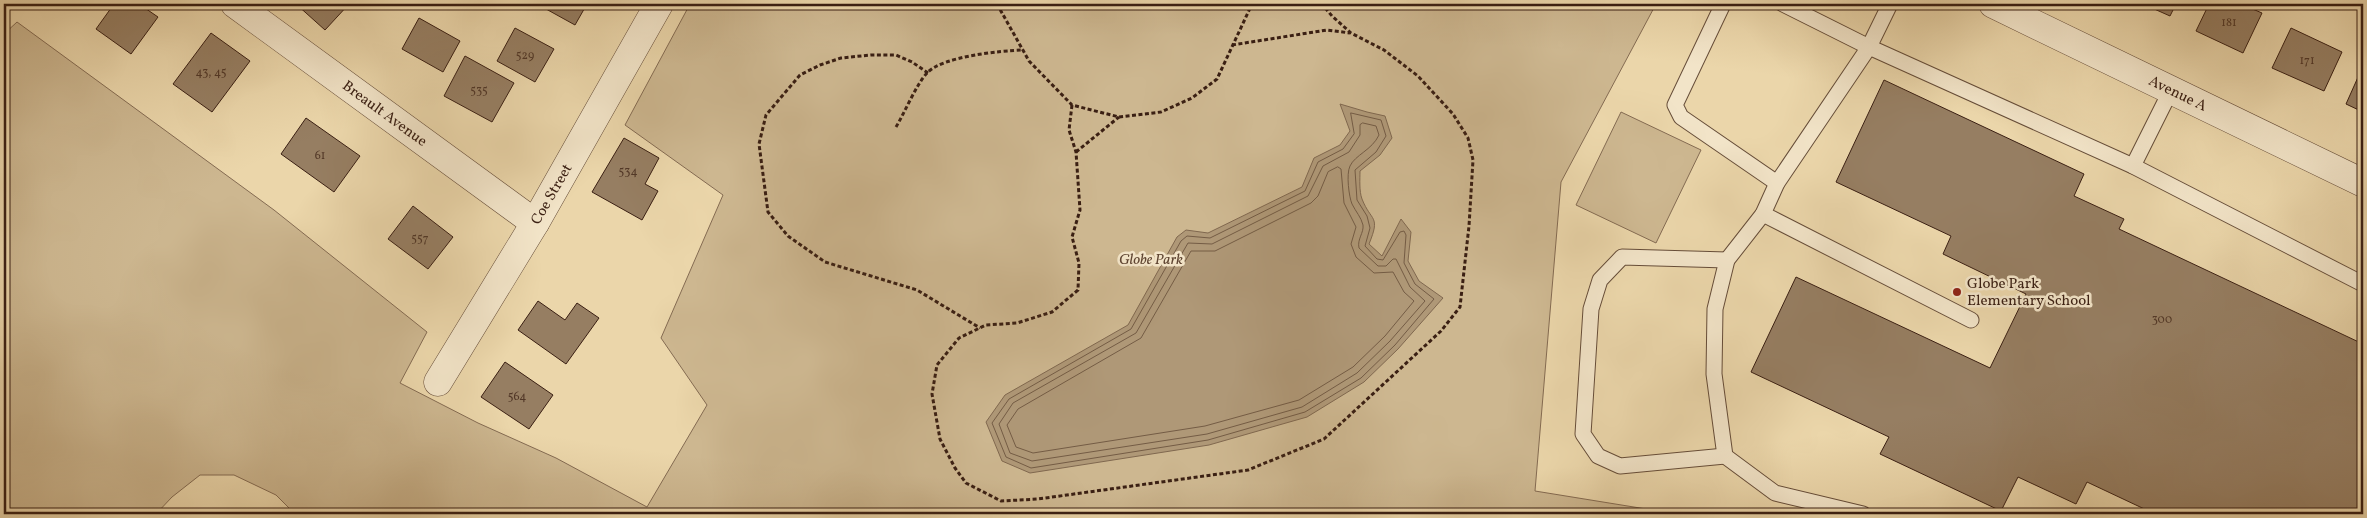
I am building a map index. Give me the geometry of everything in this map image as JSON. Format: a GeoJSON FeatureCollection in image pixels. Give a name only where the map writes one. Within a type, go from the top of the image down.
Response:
{"type":"FeatureCollection","features":[{"type":"Feature","properties":{"kind":"street","name":"Breault Avenue"},"geometry":{"type":"LineString","coordinates":[[235,4],[535,223]]}},
{"type":"Feature","properties":{"kind":"street","name":"Coe Street"},"geometry":{"type":"LineString","coordinates":[[438,382],[535,223],[659,4]]}},
{"type":"Feature","properties":{"kind":"street","name":"Avenue A"},"geometry":{"type":"LineString","coordinates":[[1993,4],[2363,183]]}},
{"type":"Feature","properties":{"kind":"lane"},"geometry":{"type":"LineString","coordinates":[[1723,4],[1675,105],[1680,117],[1777,183]]}},
{"type":"Feature","properties":{"kind":"lane"},"geometry":{"type":"LineString","coordinates":[[1783,4],[1869,47],[2133,166],[2363,282]]}},
{"type":"Feature","properties":{"kind":"lane"},"geometry":{"type":"LineString","coordinates":[[1725,456],[1714,374],[1715,309],[1727,260],[1763,214],[1777,183],[1869,47],[1890,4]]}},
{"type":"Feature","properties":{"kind":"lane"},"geometry":{"type":"LineString","coordinates":[[2133,166],[2172,90]]}},
{"type":"Feature","properties":{"kind":"lane"},"geometry":{"type":"LineString","coordinates":[[1763,214],[1971,320]]}},
{"type":"Feature","properties":{"kind":"lane"},"geometry":{"type":"LineString","coordinates":[[1727,260],[1622,257],[1600,280],[1591,309],[1583,434],[1598,456],[1620,466],[1725,456],[1775,493],[1863,514]]}},
{"type":"Feature","properties":{"kind":"path"},"geometry":{"type":"LineString","coordinates":[[997,4],[1028,61],[1072,105],[1119,117],[1161,112],[1192,98],[1217,80],[1252,4]]}},
{"type":"Feature","properties":{"kind":"path"},"geometry":{"type":"LineString","coordinates":[[1072,105],[1069,130],[1076,152],[1080,210],[1072,237],[1079,264],[1078,290],[1052,312],[1016,322],[986,325],[959,338],[937,364],[932,394],[940,439],[955,468],[966,483],[1001,501],[1038,498],[1248,470],[1324,439],[1441,331],[1460,307],[1472,184],[1473,160],[1468,138],[1453,114],[1418,76],[1384,50],[1351,33],[1322,4]]}},
{"type":"Feature","properties":{"kind":"path"},"geometry":{"type":"LineString","coordinates":[[1232,45],[1327,30],[1351,33]]}},
{"type":"Feature","properties":{"kind":"path"},"geometry":{"type":"LineString","coordinates":[[896,127],[928,72],[948,62],[995,51],[1023,50]]}},
{"type":"Feature","properties":{"kind":"path"},"geometry":{"type":"LineString","coordinates":[[928,72],[896,55],[871,54],[842,58],[820,65],[800,75],[766,115],[759,144],[768,212],[788,236],[825,262],[917,290],[980,328]]}},
{"type":"Feature","properties":{"kind":"path"},"geometry":{"type":"LineString","coordinates":[[1076,152],[1119,117]]}},
{"type":"Feature","properties":{"kind":"green space","name":"Globe Park"},"geometry":{"type":"Polygon","coordinates":[[[690,4],[1656,4],[1561,182],[1535,491],[1677,514],[295,514],[276,495],[234,475],[200,475],[172,497],[156,514],[4,514],[4,34],[17,22],[274,210],[427,332],[400,383],[478,423],[556,458],[647,507],[707,405],[661,338],[723,195],[625,125],[690,4]]]}},
{"type":"Feature","properties":{"kind":"green space"},"geometry":{"type":"Polygon","coordinates":[[[1621,112],[1701,150],[1656,243],[1576,205],[1621,112]]]}},
{"type":"Feature","properties":{"kind":"water"},"geometry":{"type":"Polygon","coordinates":[[[1340,104],[1385,116],[1392,138],[1380,155],[1360,171],[1361,196],[1374,223],[1373,235],[1369,244],[1382,256],[1401,219],[1411,232],[1408,261],[1419,281],[1443,298],[1398,349],[1364,382],[1307,417],[1209,445],[1030,473],[1002,461],[986,422],[1005,395],[1128,325],[1177,237],[1186,230],[1208,233],[1302,187],[1314,158],[1340,145],[1350,131],[1340,104]]]}},
{"type":"Feature","properties":{"kind":"building"},"geometry":{"type":"Polygon","coordinates":[[[114,4],[139,4],[158,17],[131,54],[96,29],[114,4]]]}},
{"type":"Feature","properties":{"kind":"building"},"geometry":{"type":"Polygon","coordinates":[[[296,4],[349,4],[325,30],[296,4]]]}},
{"type":"Feature","properties":{"kind":"building"},"geometry":{"type":"Polygon","coordinates":[[[537,4],[587,4],[575,25],[537,4]]]}},
{"type":"Feature","properties":{"kind":"building"},"geometry":{"type":"Polygon","coordinates":[[[2143,4],[2176,4],[2170,16],[2143,4]]]}},
{"type":"Feature","properties":{"kind":"building"},"geometry":{"type":"Polygon","coordinates":[[[2209,4],[2241,4],[2262,13],[2243,53],[2196,31],[2209,4]]]}},
{"type":"Feature","properties":{"kind":"building"},"geometry":{"type":"Polygon","coordinates":[[[419,18],[460,41],[443,72],[402,49],[419,18]]]}},
{"type":"Feature","properties":{"kind":"building"},"geometry":{"type":"Polygon","coordinates":[[[515,28],[554,49],[535,82],[497,61],[515,28]]]}},
{"type":"Feature","properties":{"kind":"building"},"geometry":{"type":"Polygon","coordinates":[[[2291,28],[2342,52],[2324,91],[2272,68],[2291,28]]]}},
{"type":"Feature","properties":{"kind":"building"},"geometry":{"type":"Polygon","coordinates":[[[211,33],[250,61],[212,112],[173,84],[211,33]]]}},
{"type":"Feature","properties":{"kind":"building"},"geometry":{"type":"Polygon","coordinates":[[[465,56],[514,83],[492,122],[444,96],[465,56]]]}},
{"type":"Feature","properties":{"kind":"building"},"geometry":{"type":"Polygon","coordinates":[[[2363,66],[2363,112],[2346,104],[2363,66]]]}},
{"type":"Feature","properties":{"kind":"building","name":"Globe Park Elementary School"},"geometry":{"type":"Polygon","coordinates":[[[1884,80],[2084,174],[2074,196],[2124,219],[2119,229],[2363,344],[2363,498],[2355,514],[2155,514],[2087,482],[2076,504],[2018,477],[2001,511],[1880,454],[1889,437],[1751,372],[1796,277],[1990,368],[2026,294],[1943,254],[1951,236],[1836,182],[1884,80]]]}},
{"type":"Feature","properties":{"kind":"building"},"geometry":{"type":"Polygon","coordinates":[[[306,118],[360,156],[334,192],[281,154],[306,118]]]}},
{"type":"Feature","properties":{"kind":"building"},"geometry":{"type":"Polygon","coordinates":[[[624,138],[659,158],[645,184],[658,191],[642,220],[592,192],[624,138]]]}},
{"type":"Feature","properties":{"kind":"building"},"geometry":{"type":"Polygon","coordinates":[[[413,206],[453,237],[428,269],[388,239],[413,206]]]}},
{"type":"Feature","properties":{"kind":"building"},"geometry":{"type":"Polygon","coordinates":[[[538,301],[565,320],[577,303],[599,318],[566,364],[518,330],[538,301]]]}},
{"type":"Feature","properties":{"kind":"building"},"geometry":{"type":"Polygon","coordinates":[[[505,362],[553,395],[529,429],[481,397],[505,362]]]}},
{"type":"Feature","properties":{"kind":"place","name":"Globe Park Elementary School"},"geometry":{"type":"Point","coordinates":[1957,292]}}]}
